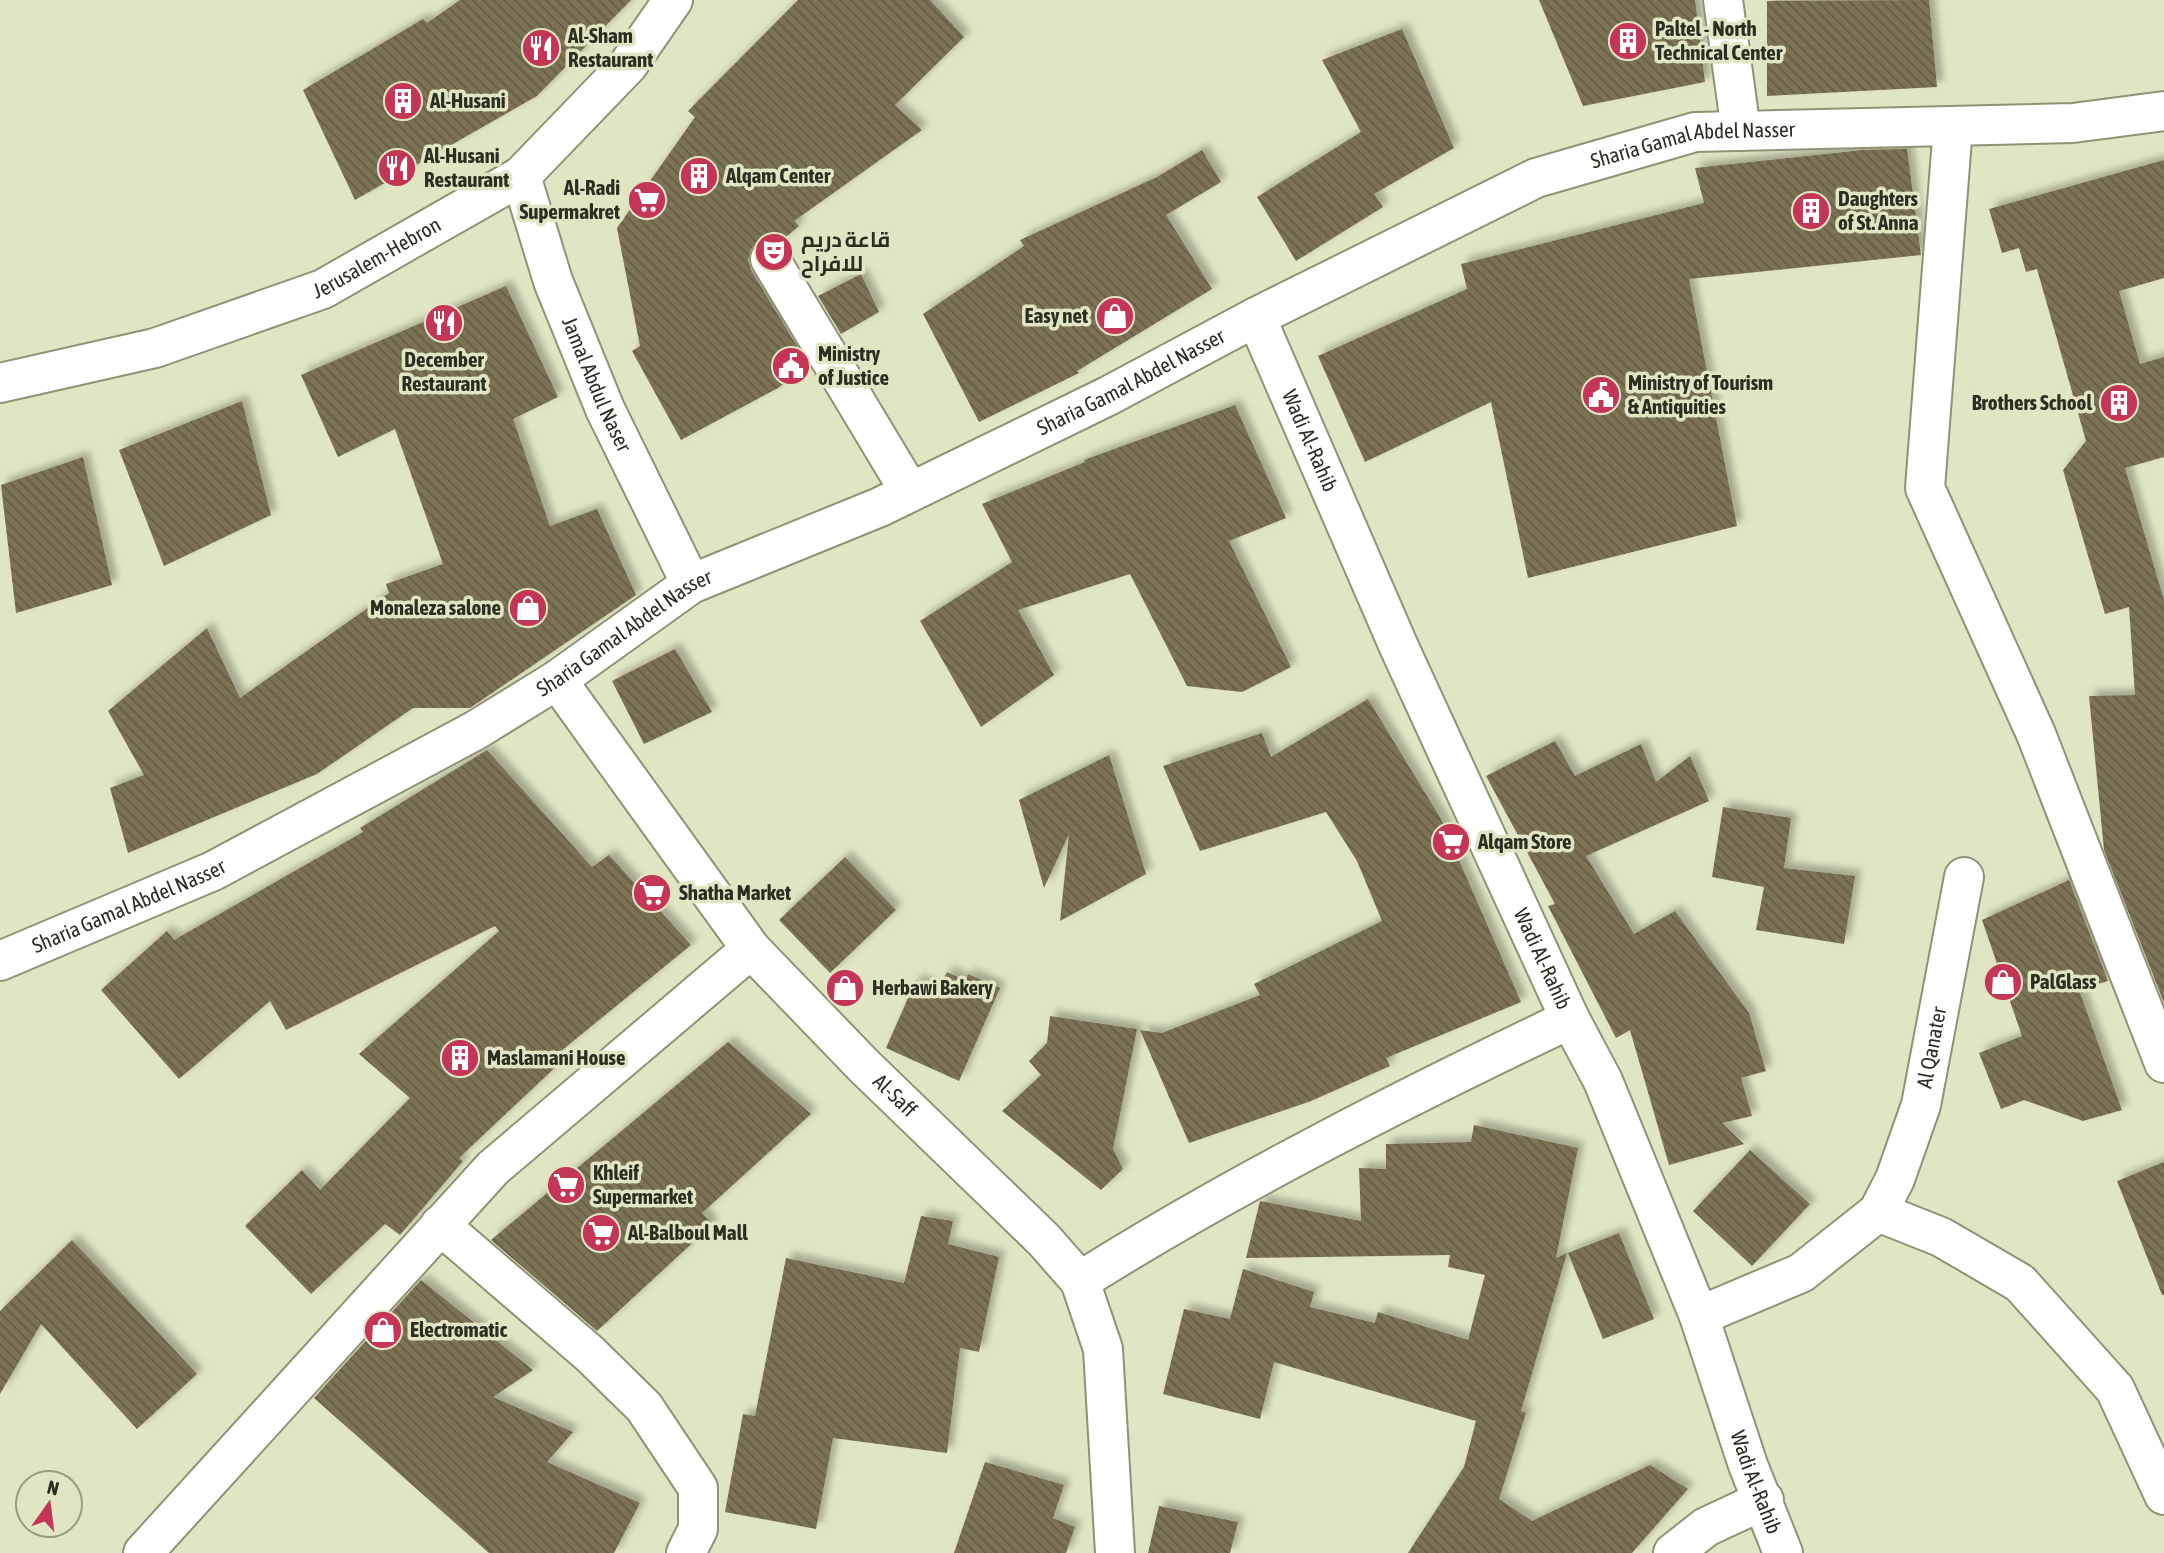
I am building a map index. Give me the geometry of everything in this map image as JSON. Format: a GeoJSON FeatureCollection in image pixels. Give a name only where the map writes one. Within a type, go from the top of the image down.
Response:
{"type":"FeatureCollection","features":[{"type":"Feature","properties":{"kind":"street","name":"Jerusalem-Hebron"},"geometry":{"type":"LineString","coordinates":[[0,383],[155,348],[323,289],[521,176],[628,65],[673,0]]}},
{"type":"Feature","properties":{"kind":"street"},"geometry":{"type":"LineString","coordinates":[[1723,0],[1741,131]]}},
{"type":"Feature","properties":{"kind":"street","name":"Sharia Gamal Abdel Nasser"},"geometry":{"type":"LineString","coordinates":[[0,961],[213,871],[476,730],[557,680],[691,584],[910,492],[1108,396],[1256,317],[1536,178],[1695,132],[2073,123],[2164,111]]}},
{"type":"Feature","properties":{"kind":"street"},"geometry":{"type":"LineString","coordinates":[[1953,126],[1926,488],[2036,734],[2164,1063]]}},
{"type":"Feature","properties":{"kind":"street","name":"Jamal Abdul Naser"},"geometry":{"type":"LineString","coordinates":[[521,176],[553,281],[605,410],[691,584]]}},
{"type":"Feature","properties":{"kind":"street"},"geometry":{"type":"LineString","coordinates":[[770,260],[910,492]]}},
{"type":"Feature","properties":{"kind":"street","name":"Wadi Al-Rahib"},"geometry":{"type":"LineString","coordinates":[[1256,317],[1376,597],[1570,1019],[1603,1081],[1699,1316],[1748,1465],[1783,1553]]}},
{"type":"Feature","properties":{"kind":"street","name":"Al-Saff"},"geometry":{"type":"LineString","coordinates":[[557,680],[751,949],[864,1066],[1044,1240],[1080,1281],[1102,1349],[1115,1553]]}},
{"type":"Feature","properties":{"kind":"street","name":"Al Qanater"},"geometry":{"type":"LineString","coordinates":[[1878,1212],[1895,1179],[1921,1105],[1964,877]]}},
{"type":"Feature","properties":{"kind":"street"},"geometry":{"type":"LineString","coordinates":[[143,1553],[493,1168],[751,949]]}},
{"type":"Feature","properties":{"kind":"street"},"geometry":{"type":"LineString","coordinates":[[1080,1281],[1173,1222],[1450,1077],[1570,1019]]}},
{"type":"Feature","properties":{"kind":"street"},"geometry":{"type":"LineString","coordinates":[[1699,1316],[1801,1273],[1878,1212],[1941,1237],[2020,1283],[2115,1389],[2164,1495]]}},
{"type":"Feature","properties":{"kind":"street"},"geometry":{"type":"LineString","coordinates":[[440,1225],[590,1354],[644,1407],[698,1488],[698,1530],[685,1553]]}},
{"type":"Feature","properties":{"kind":"street"},"geometry":{"type":"LineString","coordinates":[[1673,1553],[1706,1527],[1764,1500]]}},
{"type":"Feature","properties":{"kind":"building","name":"Al-Husani"},"geometry":{"type":"Polygon","coordinates":[[[460,0],[631,0],[537,96],[355,200],[303,90],[423,19],[427,23],[460,0]]]}},
{"type":"Feature","properties":{"kind":"building"},"geometry":{"type":"Polygon","coordinates":[[[798,0],[930,0],[964,37],[895,105],[922,130],[794,221],[799,226],[781,241],[769,237],[758,241],[751,249],[748,260],[751,270],[809,366],[778,388],[681,440],[632,351],[640,346],[617,228],[695,117],[688,111],[798,0]]]}},
{"type":"Feature","properties":{"kind":"building","name":"Paltel - North Technical Center"},"geometry":{"type":"Polygon","coordinates":[[[1539,0],[1695,0],[1705,82],[1583,106],[1539,0]]]}},
{"type":"Feature","properties":{"kind":"building"},"geometry":{"type":"Polygon","coordinates":[[[1929,0],[1937,87],[1767,96],[1767,1],[1929,0]]]}},
{"type":"Feature","properties":{"kind":"building"},"geometry":{"type":"Polygon","coordinates":[[[1402,29],[1454,148],[1374,194],[1383,207],[1296,261],[1257,197],[1361,132],[1322,60],[1402,29]]]}},
{"type":"Feature","properties":{"kind":"building","name":"Ministry of Tourism & Antiquities"},"geometry":{"type":"Polygon","coordinates":[[[1907,149],[1921,255],[1689,279],[1737,526],[1528,578],[1491,402],[1365,462],[1318,356],[1467,289],[1461,264],[1704,203],[1695,168],[1863,150],[1907,149]]]}},
{"type":"Feature","properties":{"kind":"building"},"geometry":{"type":"Polygon","coordinates":[[[1202,150],[1221,182],[1166,215],[1212,289],[1077,371],[1079,373],[979,422],[923,314],[1024,246],[1020,240],[1157,177],[1202,150]]]}},
{"type":"Feature","properties":{"kind":"building","name":"Brothers School"},"geometry":{"type":"Polygon","coordinates":[[[2164,160],[2164,278],[2119,291],[2140,364],[2164,357],[2164,457],[2125,468],[2164,600],[2164,1003],[2104,850],[2089,696],[2135,695],[2129,607],[2105,614],[2063,470],[2086,441],[2037,269],[2026,272],[2019,248],[2002,253],[1989,209],[2164,160]]]}},
{"type":"Feature","properties":{"kind":"building"},"geometry":{"type":"Polygon","coordinates":[[[861,274],[879,312],[841,334],[818,296],[861,274]]]}},
{"type":"Feature","properties":{"kind":"building"},"geometry":{"type":"Polygon","coordinates":[[[506,286],[558,397],[513,419],[550,526],[597,509],[636,595],[470,708],[413,708],[317,774],[128,853],[110,788],[144,775],[108,711],[207,628],[240,698],[389,593],[386,584],[443,564],[395,429],[338,457],[301,375],[506,286]]]}},
{"type":"Feature","properties":{"kind":"building"},"geometry":{"type":"Polygon","coordinates":[[[242,401],[271,515],[164,566],[119,450],[242,401]]]}},
{"type":"Feature","properties":{"kind":"building"},"geometry":{"type":"Polygon","coordinates":[[[1235,405],[1286,518],[1229,541],[1291,667],[1242,692],[1187,686],[1130,574],[1018,610],[1054,675],[981,727],[920,621],[1012,562],[982,504],[1085,462],[1084,460],[1235,405]]]}},
{"type":"Feature","properties":{"kind":"building"},"geometry":{"type":"Polygon","coordinates":[[[83,457],[112,585],[16,613],[1,485],[83,457]]]}},
{"type":"Feature","properties":{"kind":"building"},"geometry":{"type":"Polygon","coordinates":[[[675,649],[712,712],[644,744],[612,681],[675,649]]]}},
{"type":"Feature","properties":{"kind":"building"},"geometry":{"type":"Polygon","coordinates":[[[1368,699],[1441,819],[1521,1002],[1386,1058],[1390,1066],[1311,1101],[1189,1143],[1140,1030],[1162,1033],[1260,995],[1254,984],[1382,921],[1357,861],[1326,812],[1200,851],[1163,766],[1262,733],[1271,757],[1368,699]]]}},
{"type":"Feature","properties":{"kind":"building"},"geometry":{"type":"Polygon","coordinates":[[[1555,741],[1575,776],[1641,744],[1656,782],[1690,756],[1709,801],[1586,856],[1634,934],[1675,911],[1749,1013],[1766,1071],[1741,1078],[1752,1116],[1722,1123],[1744,1144],[1669,1165],[1630,1030],[1616,1038],[1548,906],[1555,904],[1486,776],[1555,741]]]}},
{"type":"Feature","properties":{"kind":"building"},"geometry":{"type":"Polygon","coordinates":[[[487,750],[592,867],[609,855],[691,945],[555,1056],[561,1062],[459,1158],[463,1161],[400,1235],[385,1224],[311,1294],[245,1226],[302,1170],[320,1190],[410,1098],[359,1054],[499,931],[495,926],[286,1030],[270,1001],[179,1079],[101,990],[167,931],[174,940],[363,832],[360,828],[487,750]]]}},
{"type":"Feature","properties":{"kind":"building"},"geometry":{"type":"Polygon","coordinates":[[[1109,755],[1146,874],[1060,921],[1069,834],[1044,888],[1019,800],[1109,755]]]}},
{"type":"Feature","properties":{"kind":"building"},"geometry":{"type":"Polygon","coordinates":[[[1723,807],[1791,818],[1784,868],[1855,876],[1844,944],[1756,930],[1764,887],[1712,877],[1723,807]]]}},
{"type":"Feature","properties":{"kind":"building"},"geometry":{"type":"Polygon","coordinates":[[[845,857],[896,910],[830,973],[779,920],[845,857]]]}},
{"type":"Feature","properties":{"kind":"building"},"geometry":{"type":"Polygon","coordinates":[[[2069,880],[2108,981],[2079,990],[2122,1110],[2083,1121],[2024,1100],[2001,1109],[1979,1053],[2022,1036],[1982,920],[2069,880]]]}},
{"type":"Feature","properties":{"kind":"building"},"geometry":{"type":"Polygon","coordinates":[[[947,972],[966,981],[968,974],[1000,988],[959,1081],[886,1048],[916,980],[939,989],[947,972]]]}},
{"type":"Feature","properties":{"kind":"building"},"geometry":{"type":"Polygon","coordinates":[[[1050,1016],[1137,1029],[1113,1149],[1123,1169],[1101,1190],[1002,1111],[1041,1075],[1029,1061],[1047,1043],[1050,1016]]]}},
{"type":"Feature","properties":{"kind":"building"},"geometry":{"type":"Polygon","coordinates":[[[728,1042],[811,1114],[702,1213],[713,1224],[597,1331],[491,1240],[728,1042]]]}},
{"type":"Feature","properties":{"kind":"building"},"geometry":{"type":"Polygon","coordinates":[[[1474,1125],[1578,1148],[1556,1258],[1567,1253],[1521,1411],[1526,1413],[1499,1499],[1532,1521],[1650,1465],[1688,1489],[1632,1553],[1408,1553],[1464,1467],[1476,1421],[1274,1362],[1260,1419],[1163,1394],[1184,1309],[1230,1319],[1243,1269],[1314,1292],[1310,1307],[1375,1323],[1378,1312],[1468,1340],[1485,1275],[1448,1267],[1450,1255],[1246,1258],[1260,1201],[1361,1221],[1359,1168],[1386,1169],[1386,1144],[1471,1142],[1474,1125]]]}},
{"type":"Feature","properties":{"kind":"building"},"geometry":{"type":"Polygon","coordinates":[[[1750,1150],[1810,1204],[1752,1266],[1693,1211],[1750,1150]]]}},
{"type":"Feature","properties":{"kind":"building"},"geometry":{"type":"Polygon","coordinates":[[[2164,1162],[2164,1295],[2162,1295],[2117,1181],[2164,1162]]]}},
{"type":"Feature","properties":{"kind":"building"},"geometry":{"type":"Polygon","coordinates":[[[921,1216],[953,1221],[948,1244],[999,1257],[979,1352],[960,1348],[947,1453],[833,1438],[816,1529],[725,1512],[743,1414],[755,1416],[786,1258],[904,1283],[921,1216]]]}},
{"type":"Feature","properties":{"kind":"building"},"geometry":{"type":"Polygon","coordinates":[[[1619,1233],[1654,1319],[1603,1339],[1568,1253],[1619,1233]]]}},
{"type":"Feature","properties":{"kind":"building"},"geometry":{"type":"Polygon","coordinates":[[[72,1240],[197,1374],[137,1429],[41,1324],[0,1394],[0,1311],[72,1240]]]}},
{"type":"Feature","properties":{"kind":"building"},"geometry":{"type":"Polygon","coordinates":[[[421,1280],[533,1370],[493,1397],[573,1432],[547,1462],[640,1503],[614,1553],[489,1553],[314,1398],[421,1280]]]}},
{"type":"Feature","properties":{"kind":"building"},"geometry":{"type":"Polygon","coordinates":[[[985,1462],[1064,1485],[1053,1518],[1075,1527],[1066,1553],[954,1553],[985,1462]]]}},
{"type":"Feature","properties":{"kind":"building"},"geometry":{"type":"Polygon","coordinates":[[[1159,1506],[1238,1522],[1230,1553],[1148,1553],[1159,1506]]]}},
{"type":"Feature","properties":{"kind":"place","name":"Paltel - North Technical Center"},"geometry":{"type":"Point","coordinates":[1628,41]}},
{"type":"Feature","properties":{"kind":"place","name":"Al-Sham Restaurant"},"geometry":{"type":"Point","coordinates":[541,48]}},
{"type":"Feature","properties":{"kind":"place","name":"Al-Husani"},"geometry":{"type":"Point","coordinates":[403,101]}},
{"type":"Feature","properties":{"kind":"place","name":"Al-Husani Restaurant"},"geometry":{"type":"Point","coordinates":[397,168]}},
{"type":"Feature","properties":{"kind":"place","name":"Alqam Center"},"geometry":{"type":"Point","coordinates":[699,176]}},
{"type":"Feature","properties":{"kind":"place","name":"Al-Radi Supermakret"},"geometry":{"type":"Point","coordinates":[647,200]}},
{"type":"Feature","properties":{"kind":"place","name":"Daughters of St. Anna"},"geometry":{"type":"Point","coordinates":[1811,211]}},
{"type":"Feature","properties":{"kind":"place","name":"قاعة دريم للافراح"},"geometry":{"type":"Point","coordinates":[774,252]}},
{"type":"Feature","properties":{"kind":"place","name":"Easy net"},"geometry":{"type":"Point","coordinates":[1115,316]}},
{"type":"Feature","properties":{"kind":"place","name":"December Restaurant"},"geometry":{"type":"Point","coordinates":[444,323]}},
{"type":"Feature","properties":{"kind":"place","name":"Ministry of Justice"},"geometry":{"type":"Point","coordinates":[791,366]}},
{"type":"Feature","properties":{"kind":"place","name":"Ministry of Tourism & Antiquities"},"geometry":{"type":"Point","coordinates":[1601,395]}},
{"type":"Feature","properties":{"kind":"place","name":"Brothers School"},"geometry":{"type":"Point","coordinates":[2119,403]}},
{"type":"Feature","properties":{"kind":"place","name":"Monaleza salone"},"geometry":{"type":"Point","coordinates":[528,608]}},
{"type":"Feature","properties":{"kind":"place","name":"Alqam Store"},"geometry":{"type":"Point","coordinates":[1451,842]}},
{"type":"Feature","properties":{"kind":"place","name":"Shatha Market"},"geometry":{"type":"Point","coordinates":[652,893]}},
{"type":"Feature","properties":{"kind":"place","name":"PalGlass"},"geometry":{"type":"Point","coordinates":[2003,982]}},
{"type":"Feature","properties":{"kind":"place","name":"Herbawi Bakery"},"geometry":{"type":"Point","coordinates":[845,988]}},
{"type":"Feature","properties":{"kind":"place","name":"Maslamani House"},"geometry":{"type":"Point","coordinates":[460,1058]}},
{"type":"Feature","properties":{"kind":"place","name":"Khleif Supermarket"},"geometry":{"type":"Point","coordinates":[566,1185]}},
{"type":"Feature","properties":{"kind":"place","name":"Al-Balboul Mall"},"geometry":{"type":"Point","coordinates":[601,1233]}},
{"type":"Feature","properties":{"kind":"place","name":"Electromatic"},"geometry":{"type":"Point","coordinates":[383,1330]}}]}
